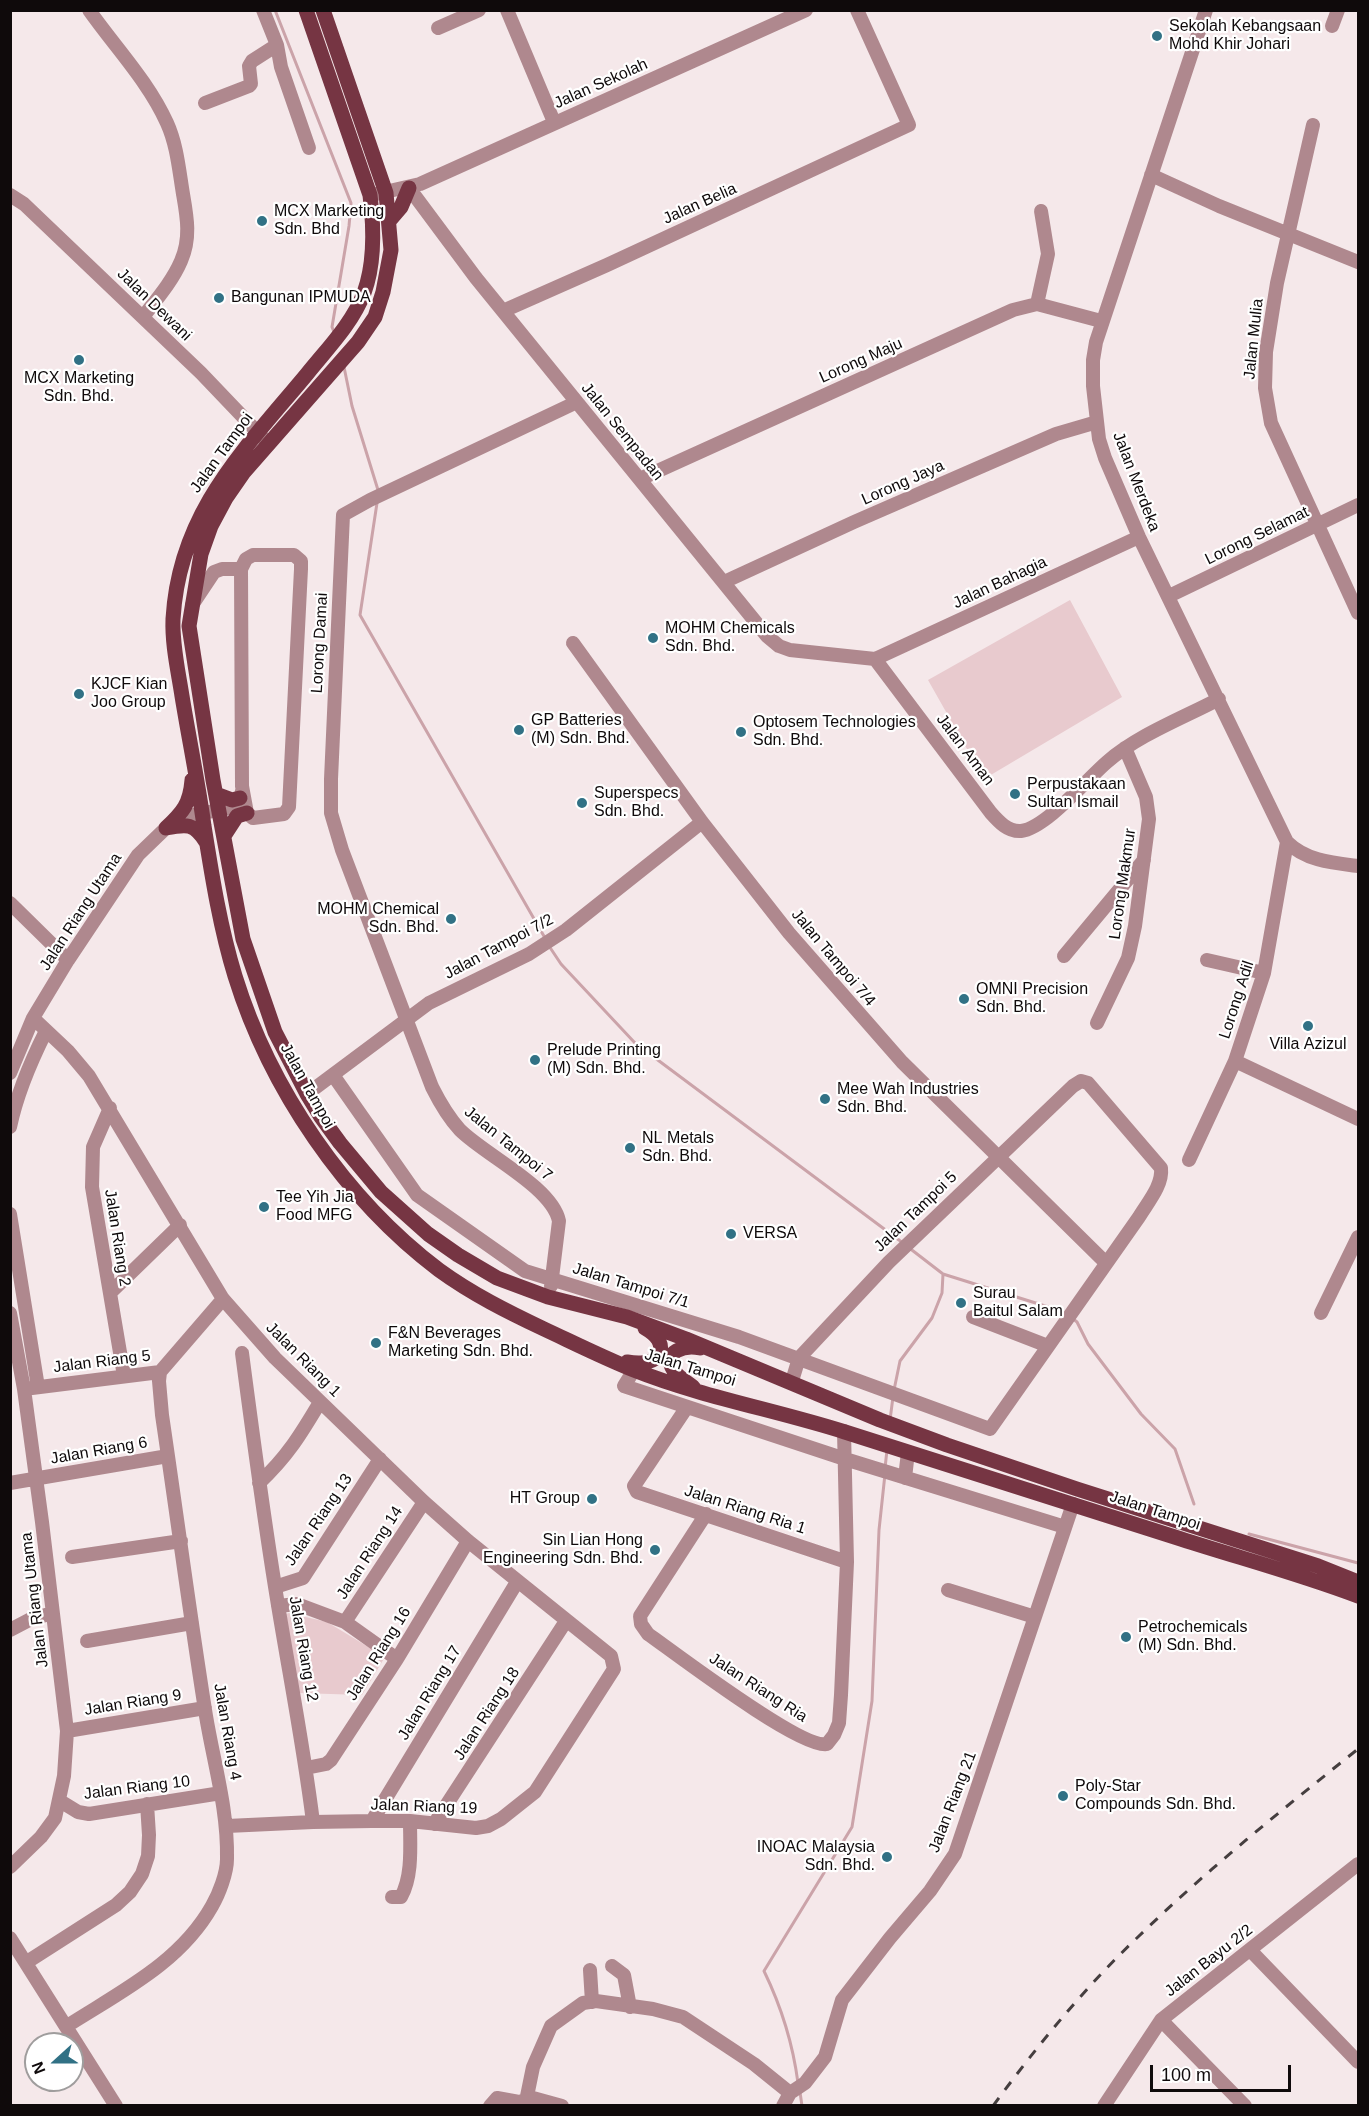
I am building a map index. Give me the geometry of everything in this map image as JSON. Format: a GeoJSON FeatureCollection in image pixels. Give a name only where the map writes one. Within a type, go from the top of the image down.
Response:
{"type":"FeatureCollection","features":[{"type":"Feature","properties":{"kind":"main road","name":"Jalan Tampoi"},"geometry":{"type":"LineString","coordinates":[[306,10],[370,195],[373,227],[371,264],[364,292],[354,314],[226,473],[197,521],[186,551],[173,621],[174,645],[225,942],[237,982],[262,1043],[295,1108],[327,1156],[368,1206],[441,1271],[489,1302],[634,1370],[844,1431],[1308,1577],[1359,1596]]}},
{"type":"Feature","properties":{"kind":"main road","name":"Jalan Tampoi"},"geometry":{"type":"LineString","coordinates":[[322,10],[386,193],[391,250],[383,292],[375,317],[363,336],[244,472],[226,498],[211,526],[201,554],[191,606],[190,642],[235,902],[252,969],[275,1032],[307,1094],[340,1143],[381,1192],[428,1234],[497,1278],[548,1297],[627,1317],[710,1348],[880,1420],[982,1457],[1318,1566],[1359,1582]]}},
{"type":"Feature","properties":{"kind":"main road"},"geometry":{"type":"LineString","coordinates":[[389,221],[401,207],[409,188]]}},
{"type":"Feature","properties":{"kind":"main road"},"geometry":{"type":"LineString","coordinates":[[166,828],[181,813],[190,799],[194,767]]}},
{"type":"Feature","properties":{"kind":"main road"},"geometry":{"type":"LineString","coordinates":[[216,794],[232,800],[241,792]]}},
{"type":"Feature","properties":{"kind":"main road"},"geometry":{"type":"LineString","coordinates":[[224,836],[237,816],[247,813]]}},
{"type":"Feature","properties":{"kind":"main road"},"geometry":{"type":"LineString","coordinates":[[166,828],[190,825],[198,830],[207,846]]}},
{"type":"Feature","properties":{"kind":"main road"},"geometry":{"type":"LineString","coordinates":[[608,1358],[644,1363],[658,1356],[661,1346],[659,1339],[654,1333],[627,1317]]}},
{"type":"Feature","properties":{"kind":"main road"},"geometry":{"type":"LineString","coordinates":[[697,1390],[675,1372],[672,1366],[673,1355],[675,1351],[684,1347],[710,1348]]}},
{"type":"Feature","properties":{"kind":"street"},"geometry":{"type":"LineString","coordinates":[[88,10],[158,105],[168,124],[176,149],[188,220],[188,241],[181,261],[170,281],[143,318]]}},
{"type":"Feature","properties":{"kind":"street"},"geometry":{"type":"LineString","coordinates":[[263,10],[277,45],[281,68],[309,148]]}},
{"type":"Feature","properties":{"kind":"street"},"geometry":{"type":"LineString","coordinates":[[438,28],[479,10]]}},
{"type":"Feature","properties":{"kind":"street"},"geometry":{"type":"LineString","coordinates":[[507,10],[555,122]]}},
{"type":"Feature","properties":{"kind":"street","name":"Jalan Sekolah"},"geometry":{"type":"LineString","coordinates":[[409,188],[806,10]]}},
{"type":"Feature","properties":{"kind":"street","name":"Jalan Belia"},"geometry":{"type":"LineString","coordinates":[[503,311],[909,125],[857,10]]}},
{"type":"Feature","properties":{"kind":"street","name":"Jalan Merdeka"},"geometry":{"type":"LineString","coordinates":[[1206,10],[1101,321],[1093,360],[1097,422],[1105,458],[1139,537],[1287,842]]}},
{"type":"Feature","properties":{"kind":"street"},"geometry":{"type":"LineString","coordinates":[[1332,26],[1338,10]]}},
{"type":"Feature","properties":{"kind":"street"},"geometry":{"type":"LineString","coordinates":[[205,104],[249,86],[251,84],[249,66],[252,61],[277,45]]}},
{"type":"Feature","properties":{"kind":"street","name":"Jalan Mulia"},"geometry":{"type":"LineString","coordinates":[[1313,124],[1278,283],[1266,352],[1267,399],[1271,423],[1359,613]]}},
{"type":"Feature","properties":{"kind":"street"},"geometry":{"type":"LineString","coordinates":[[1151,175],[1288,235],[1359,262]]}},
{"type":"Feature","properties":{"kind":"street"},"geometry":{"type":"LineString","coordinates":[[370,195],[409,188]]}},
{"type":"Feature","properties":{"kind":"street","name":"Jalan Sempadan"},"geometry":{"type":"LineString","coordinates":[[409,188],[503,311],[767,636],[779,646],[790,650],[875,659]]}},
{"type":"Feature","properties":{"kind":"street","name":"Jalan Dewani"},"geometry":{"type":"LineString","coordinates":[[10,195],[24,204],[201,373],[269,444]]}},
{"type":"Feature","properties":{"kind":"street"},"geometry":{"type":"LineString","coordinates":[[1041,211],[1048,254],[1036,304],[1101,321]]}},
{"type":"Feature","properties":{"kind":"street","name":"Lorong Maju"},"geometry":{"type":"LineString","coordinates":[[640,479],[1013,310],[1036,304]]}},
{"type":"Feature","properties":{"kind":"street","name":"Lorong Damai"},"geometry":{"type":"LineString","coordinates":[[406,1020],[342,850],[331,813],[341,520],[347,512],[370,500],[577,402]]}},
{"type":"Feature","properties":{"kind":"street","name":"Lorong Jaya"},"geometry":{"type":"LineString","coordinates":[[724,582],[854,522],[1056,434],[1097,422]]}},
{"type":"Feature","properties":{"kind":"street","name":"Lorong Selamat"},"geometry":{"type":"LineString","coordinates":[[1169,596],[1359,505]]}},
{"type":"Feature","properties":{"kind":"street","name":"Jalan Bahagia"},"geometry":{"type":"LineString","coordinates":[[875,659],[1139,537]]}},
{"type":"Feature","properties":{"kind":"street"},"geometry":{"type":"LineString","coordinates":[[253,555],[294,555],[301,561],[289,807],[284,814],[253,818],[247,813],[241,792],[241,569],[246,559],[253,555]]}},
{"type":"Feature","properties":{"kind":"street"},"geometry":{"type":"LineString","coordinates":[[191,606],[214,572],[222,569],[241,569]]}},
{"type":"Feature","properties":{"kind":"street","name":"Jalan Tampoi 7/4"},"geometry":{"type":"LineString","coordinates":[[573,643],[702,822],[789,933],[929,1090],[1106,1263]]}},
{"type":"Feature","properties":{"kind":"street","name":"Jalan Aman"},"geometry":{"type":"LineString","coordinates":[[875,659],[991,813],[1008,829],[1021,831],[1032,828],[1049,816],[1125,748],[1219,699]]}},
{"type":"Feature","properties":{"kind":"street","name":"Lorong Makmur"},"geometry":{"type":"LineString","coordinates":[[1098,1023],[1128,958],[1136,926],[1149,819],[1146,797],[1125,748]]}},
{"type":"Feature","properties":{"kind":"street"},"geometry":{"type":"LineString","coordinates":[[220,810],[234,807],[241,792]]}},
{"type":"Feature","properties":{"kind":"street","name":"Jalan Riang Utama"},"geometry":{"type":"LineString","coordinates":[[10,1073],[33,1018],[68,960],[138,855],[166,828],[188,816],[220,810]]}},
{"type":"Feature","properties":{"kind":"street","name":"Jalan Tampoi 7/2"},"geometry":{"type":"LineString","coordinates":[[307,1094],[429,1003],[529,954],[566,930],[702,822]]}},
{"type":"Feature","properties":{"kind":"street"},"geometry":{"type":"LineString","coordinates":[[1287,842],[1304,855],[1359,866]]}},
{"type":"Feature","properties":{"kind":"street","name":"Lorong Adil"},"geometry":{"type":"LineString","coordinates":[[1190,1160],[1235,1061],[1264,973],[1287,842]]}},
{"type":"Feature","properties":{"kind":"street"},"geometry":{"type":"LineString","coordinates":[[1064,956],[1144,860]]}},
{"type":"Feature","properties":{"kind":"street"},"geometry":{"type":"LineString","coordinates":[[10,903],[68,960]]}},
{"type":"Feature","properties":{"kind":"street"},"geometry":{"type":"LineString","coordinates":[[1207,960],[1264,973]]}},
{"type":"Feature","properties":{"kind":"street","name":"Jalan Riang 1"},"geometry":{"type":"LineString","coordinates":[[33,1018],[89,1076],[223,1299],[275,1358],[424,1502],[517,1582],[611,1656],[614,1669]]}},
{"type":"Feature","properties":{"kind":"street","name":"Jalan Tampoi 7"},"geometry":{"type":"LineString","coordinates":[[406,1020],[432,1087],[445,1112],[462,1131],[546,1197],[557,1213],[559,1221],[553,1280],[548,1297]]}},
{"type":"Feature","properties":{"kind":"street"},"geometry":{"type":"LineString","coordinates":[[10,1127],[13,1112],[33,1057],[46,1031]]}},
{"type":"Feature","properties":{"kind":"street"},"geometry":{"type":"LineString","coordinates":[[1235,1061],[1359,1119]]}},
{"type":"Feature","properties":{"kind":"street","name":"Jalan Tampoi 7/1"},"geometry":{"type":"LineString","coordinates":[[333,1075],[417,1195],[525,1271],[799,1358],[990,1429],[1050,1344]]}},
{"type":"Feature","properties":{"kind":"street","name":"Jalan Tampoi 5"},"geometry":{"type":"LineString","coordinates":[[792,1382],[799,1358],[898,1252],[1073,1086],[1081,1081],[1088,1083],[1161,1168],[1162,1176],[1158,1186],[1106,1263]]}},
{"type":"Feature","properties":{"kind":"street","name":"Jalan Riang 2"},"geometry":{"type":"LineString","coordinates":[[110,1108],[93,1147],[92,1187],[124,1376]]}},
{"type":"Feature","properties":{"kind":"street"},"geometry":{"type":"LineString","coordinates":[[10,1214],[15,1277],[31,1388]]}},
{"type":"Feature","properties":{"kind":"street"},"geometry":{"type":"LineString","coordinates":[[110,1293],[180,1225]]}},
{"type":"Feature","properties":{"kind":"street"},"geometry":{"type":"LineString","coordinates":[[1322,1313],[1359,1237]]}},
{"type":"Feature","properties":{"kind":"street"},"geometry":{"type":"LineString","coordinates":[[973,1317],[1050,1344],[1106,1263]]}},
{"type":"Feature","properties":{"kind":"street","name":"Jalan Riang 5"},"geometry":{"type":"LineString","coordinates":[[31,1388],[160,1372],[223,1299]]}},
{"type":"Feature","properties":{"kind":"street","name":"Jalan Riang Utama"},"geometry":{"type":"LineString","coordinates":[[10,1313],[31,1388],[36,1479],[67,1731],[64,1776],[55,1818],[41,1837],[10,1867]]}},
{"type":"Feature","properties":{"kind":"street"},"geometry":{"type":"LineString","coordinates":[[710,1348],[719,1331]]}},
{"type":"Feature","properties":{"kind":"street","name":"Jalan Riang 12"},"geometry":{"type":"LineString","coordinates":[[242,1353],[259,1483],[313,1822]]}},
{"type":"Feature","properties":{"kind":"street"},"geometry":{"type":"LineString","coordinates":[[634,1370],[624,1386],[845,1459],[1065,1527]]}},
{"type":"Feature","properties":{"kind":"street","name":"Jalan Riang 4"},"geometry":{"type":"LineString","coordinates":[[67,2026],[166,1962],[184,1945],[199,1927],[213,1904],[227,1863],[227,1826],[192,1623],[168,1456],[159,1381],[160,1372]]}},
{"type":"Feature","properties":{"kind":"street"},"geometry":{"type":"LineString","coordinates":[[259,1483],[294,1446],[320,1402]]}},
{"type":"Feature","properties":{"kind":"street","name":"Jalan Riang Ria 1"},"geometry":{"type":"LineString","coordinates":[[687,1407],[634,1486],[637,1492],[847,1562]]}},
{"type":"Feature","properties":{"kind":"street","name":"Jalan Riang Ria"},"geometry":{"type":"LineString","coordinates":[[706,1514],[640,1616],[641,1624],[648,1634],[772,1720],[813,1743],[827,1744],[839,1723],[847,1562],[844,1431]]}},
{"type":"Feature","properties":{"kind":"street"},"geometry":{"type":"LineString","coordinates":[[899,1475],[902,1450]]}},
{"type":"Feature","properties":{"kind":"street","name":"Jalan Riang 6"},"geometry":{"type":"LineString","coordinates":[[10,1483],[168,1456]]}},
{"type":"Feature","properties":{"kind":"street","name":"Jalan Riang 13"},"geometry":{"type":"LineString","coordinates":[[275,1587],[303,1578],[380,1458]]}},
{"type":"Feature","properties":{"kind":"street"},"geometry":{"type":"LineString","coordinates":[[977,1500],[986,1476]]}},
{"type":"Feature","properties":{"kind":"street","name":"Jalan Riang 14"},"geometry":{"type":"LineString","coordinates":[[345,1622],[424,1502]]}},
{"type":"Feature","properties":{"kind":"street","name":"Jalan Riang 21"},"geometry":{"type":"LineString","coordinates":[[783,2106],[825,2057],[842,2000],[930,1891],[955,1854],[1073,1504]]}},
{"type":"Feature","properties":{"kind":"street"},"geometry":{"type":"LineString","coordinates":[[72,1557],[181,1541]]}},
{"type":"Feature","properties":{"kind":"street","name":"Jalan Riang 16"},"geometry":{"type":"LineString","coordinates":[[306,1768],[326,1764],[331,1760],[397,1659],[468,1541]]}},
{"type":"Feature","properties":{"kind":"street","name":"Jalan Riang 17"},"geometry":{"type":"LineString","coordinates":[[372,1821],[517,1582]]}},
{"type":"Feature","properties":{"kind":"street"},"geometry":{"type":"LineString","coordinates":[[948,1590],[1035,1617]]}},
{"type":"Feature","properties":{"kind":"street"},"geometry":{"type":"LineString","coordinates":[[278,1606],[297,1604],[345,1622],[397,1659]]}},
{"type":"Feature","properties":{"kind":"street"},"geometry":{"type":"LineString","coordinates":[[10,1630],[30,1619],[53,1613]]}},
{"type":"Feature","properties":{"kind":"street","name":"Jalan Riang 18"},"geometry":{"type":"LineString","coordinates":[[434,1824],[566,1621]]}},
{"type":"Feature","properties":{"kind":"street"},"geometry":{"type":"LineString","coordinates":[[87,1641],[192,1623]]}},
{"type":"Feature","properties":{"kind":"street","name":"Jalan Riang 19"},"geometry":{"type":"LineString","coordinates":[[227,1826],[410,1821],[476,1828],[488,1826],[501,1819],[535,1792],[614,1669]]}},
{"type":"Feature","properties":{"kind":"street","name":"Jalan Riang 9"},"geometry":{"type":"LineString","coordinates":[[67,1731],[205,1708]]}},
{"type":"Feature","properties":{"kind":"street","name":"Jalan Riang 10"},"geometry":{"type":"LineString","coordinates":[[60,1801],[83,1814],[221,1793]]}},
{"type":"Feature","properties":{"kind":"street"},"geometry":{"type":"LineString","coordinates":[[27,1962],[116,1905],[130,1892],[142,1874],[148,1856],[147,1804]]}},
{"type":"Feature","properties":{"kind":"street"},"geometry":{"type":"LineString","coordinates":[[392,1897],[401,1897],[405,1890],[409,1867],[410,1821]]}},
{"type":"Feature","properties":{"kind":"street","name":"Jalan Bayu 2/2"},"geometry":{"type":"LineString","coordinates":[[1104,2106],[1161,2020],[1359,1864]]}},
{"type":"Feature","properties":{"kind":"street"},"geometry":{"type":"LineString","coordinates":[[10,1938],[116,2106]]}},
{"type":"Feature","properties":{"kind":"street"},"geometry":{"type":"LineString","coordinates":[[1250,1950],[1359,2062]]}},
{"type":"Feature","properties":{"kind":"street"},"geometry":{"type":"LineString","coordinates":[[612,1966],[624,1975],[630,2007]]}},
{"type":"Feature","properties":{"kind":"street"},"geometry":{"type":"LineString","coordinates":[[590,1970],[592,2002]]}},
{"type":"Feature","properties":{"kind":"street"},"geometry":{"type":"LineString","coordinates":[[525,2103],[533,2067],[551,2026],[584,2003],[592,2002],[653,2009],[683,2017],[711,2037],[797,2089]]}},
{"type":"Feature","properties":{"kind":"street"},"geometry":{"type":"LineString","coordinates":[[1161,2020],[1245,2106]]}},
{"type":"Feature","properties":{"kind":"street"},"geometry":{"type":"LineString","coordinates":[[490,2106],[497,2098],[525,2103],[533,2098],[562,2106]]}},
{"type":"Feature","properties":{"kind":"shaded area"},"geometry":{"type":"Polygon","coordinates":[[[1070,600],[1122,697],[984,779],[928,680],[1070,600]]]}},
{"type":"Feature","properties":{"kind":"shaded area"},"geometry":{"type":"Polygon","coordinates":[[[286,1614],[327,1622],[385,1657],[362,1695],[299,1693],[286,1614]]]}},
{"type":"Feature","properties":{"kind":"waterway"},"geometry":{"type":"LineString","coordinates":[[275,10],[351,203],[332,327],[334,332]]}},
{"type":"Feature","properties":{"kind":"waterway"},"geometry":{"type":"LineString","coordinates":[[344,367],[352,406],[378,490]]}},
{"type":"Feature","properties":{"kind":"waterway"},"geometry":{"type":"LineString","coordinates":[[377,503],[360,615],[545,938]]}},
{"type":"Feature","properties":{"kind":"waterway"},"geometry":{"type":"LineString","coordinates":[[549,946],[561,964],[635,1043],[903,1243]]}},
{"type":"Feature","properties":{"kind":"waterway"},"geometry":{"type":"LineString","coordinates":[[908,1247],[943,1274],[1058,1310],[1066,1315]]}},
{"type":"Feature","properties":{"kind":"waterway"},"geometry":{"type":"LineString","coordinates":[[894,1390],[900,1361],[932,1318],[942,1293],[943,1274]]}},
{"type":"Feature","properties":{"kind":"waterway"},"geometry":{"type":"LineString","coordinates":[[1072,1318],[1077,1322],[1088,1344],[1141,1414],[1175,1449],[1194,1504]]}},
{"type":"Feature","properties":{"kind":"waterway"},"geometry":{"type":"LineString","coordinates":[[890,1420],[893,1397]]}},
{"type":"Feature","properties":{"kind":"waterway"},"geometry":{"type":"LineString","coordinates":[[885,1468],[887,1450]]}},
{"type":"Feature","properties":{"kind":"waterway"},"geometry":{"type":"LineString","coordinates":[[798,2083],[786,2026],[764,1971],[852,1827],[872,1701],[879,1530],[885,1474]]}},
{"type":"Feature","properties":{"kind":"waterway"},"geometry":{"type":"LineString","coordinates":[[1249,1534],[1358,1563]]}},
{"type":"Feature","properties":{"kind":"waterway"},"geometry":{"type":"LineString","coordinates":[[800,2092],[802,2106]]}},
{"type":"Feature","properties":{"kind":"railway"},"geometry":{"type":"LineString","coordinates":[[993,2106],[1062,2018],[1119,1955],[1219,1863],[1358,1749]]}},
{"type":"Feature","properties":{"kind":"place","name":"Sekolah Kebangsaan Mohd Khir Johari"},"geometry":{"type":"Point","coordinates":[1157,36]}},
{"type":"Feature","properties":{"kind":"place","name":"MCX Marketing Sdn. Bhd"},"geometry":{"type":"Point","coordinates":[262,221]}},
{"type":"Feature","properties":{"kind":"place","name":"Bangunan IPMUDA"},"geometry":{"type":"Point","coordinates":[219,298]}},
{"type":"Feature","properties":{"kind":"place","name":"MCX Marketing Sdn. Bhd."},"geometry":{"type":"Point","coordinates":[79,360]}},
{"type":"Feature","properties":{"kind":"place","name":"MOHM Chemicals Sdn. Bhd."},"geometry":{"type":"Point","coordinates":[653,638]}},
{"type":"Feature","properties":{"kind":"place","name":"KJCF Kian Joo Group"},"geometry":{"type":"Point","coordinates":[79,694]}},
{"type":"Feature","properties":{"kind":"place","name":"GP Batteries (M) Sdn. Bhd."},"geometry":{"type":"Point","coordinates":[519,730]}},
{"type":"Feature","properties":{"kind":"place","name":"Optosem Technologies Sdn. Bhd."},"geometry":{"type":"Point","coordinates":[741,732]}},
{"type":"Feature","properties":{"kind":"place","name":"Perpustakaan Sultan Ismail"},"geometry":{"type":"Point","coordinates":[1015,794]}},
{"type":"Feature","properties":{"kind":"place","name":"Superspecs Sdn. Bhd."},"geometry":{"type":"Point","coordinates":[582,803]}},
{"type":"Feature","properties":{"kind":"place","name":"MOHM Chemical Sdn. Bhd."},"geometry":{"type":"Point","coordinates":[451,919]}},
{"type":"Feature","properties":{"kind":"place","name":"OMNI Precision Sdn. Bhd."},"geometry":{"type":"Point","coordinates":[964,999]}},
{"type":"Feature","properties":{"kind":"place","name":"Villa Azizul"},"geometry":{"type":"Point","coordinates":[1308,1026]}},
{"type":"Feature","properties":{"kind":"place","name":"Prelude Printing (M) Sdn. Bhd."},"geometry":{"type":"Point","coordinates":[535,1060]}},
{"type":"Feature","properties":{"kind":"place","name":"Mee Wah Industries Sdn. Bhd."},"geometry":{"type":"Point","coordinates":[825,1099]}},
{"type":"Feature","properties":{"kind":"place","name":"NL Metals Sdn. Bhd."},"geometry":{"type":"Point","coordinates":[630,1148]}},
{"type":"Feature","properties":{"kind":"place","name":"Tee Yih Jia Food MFG"},"geometry":{"type":"Point","coordinates":[264,1207]}},
{"type":"Feature","properties":{"kind":"place","name":"VERSA"},"geometry":{"type":"Point","coordinates":[731,1234]}},
{"type":"Feature","properties":{"kind":"place","name":"Surau Baitul Salam"},"geometry":{"type":"Point","coordinates":[961,1303]}},
{"type":"Feature","properties":{"kind":"place","name":"F&N Beverages Marketing Sdn. Bhd."},"geometry":{"type":"Point","coordinates":[376,1343]}},
{"type":"Feature","properties":{"kind":"place","name":"HT Group"},"geometry":{"type":"Point","coordinates":[592,1499]}},
{"type":"Feature","properties":{"kind":"place","name":"Sin Lian Hong Engineering Sdn. Bhd."},"geometry":{"type":"Point","coordinates":[655,1550]}},
{"type":"Feature","properties":{"kind":"place","name":"Petrochemicals (M) Sdn. Bhd."},"geometry":{"type":"Point","coordinates":[1126,1637]}},
{"type":"Feature","properties":{"kind":"place","name":"Poly-Star Compounds Sdn. Bhd."},"geometry":{"type":"Point","coordinates":[1063,1796]}},
{"type":"Feature","properties":{"kind":"place","name":"INOAC Malaysia Sdn. Bhd."},"geometry":{"type":"Point","coordinates":[887,1857]}}]}
